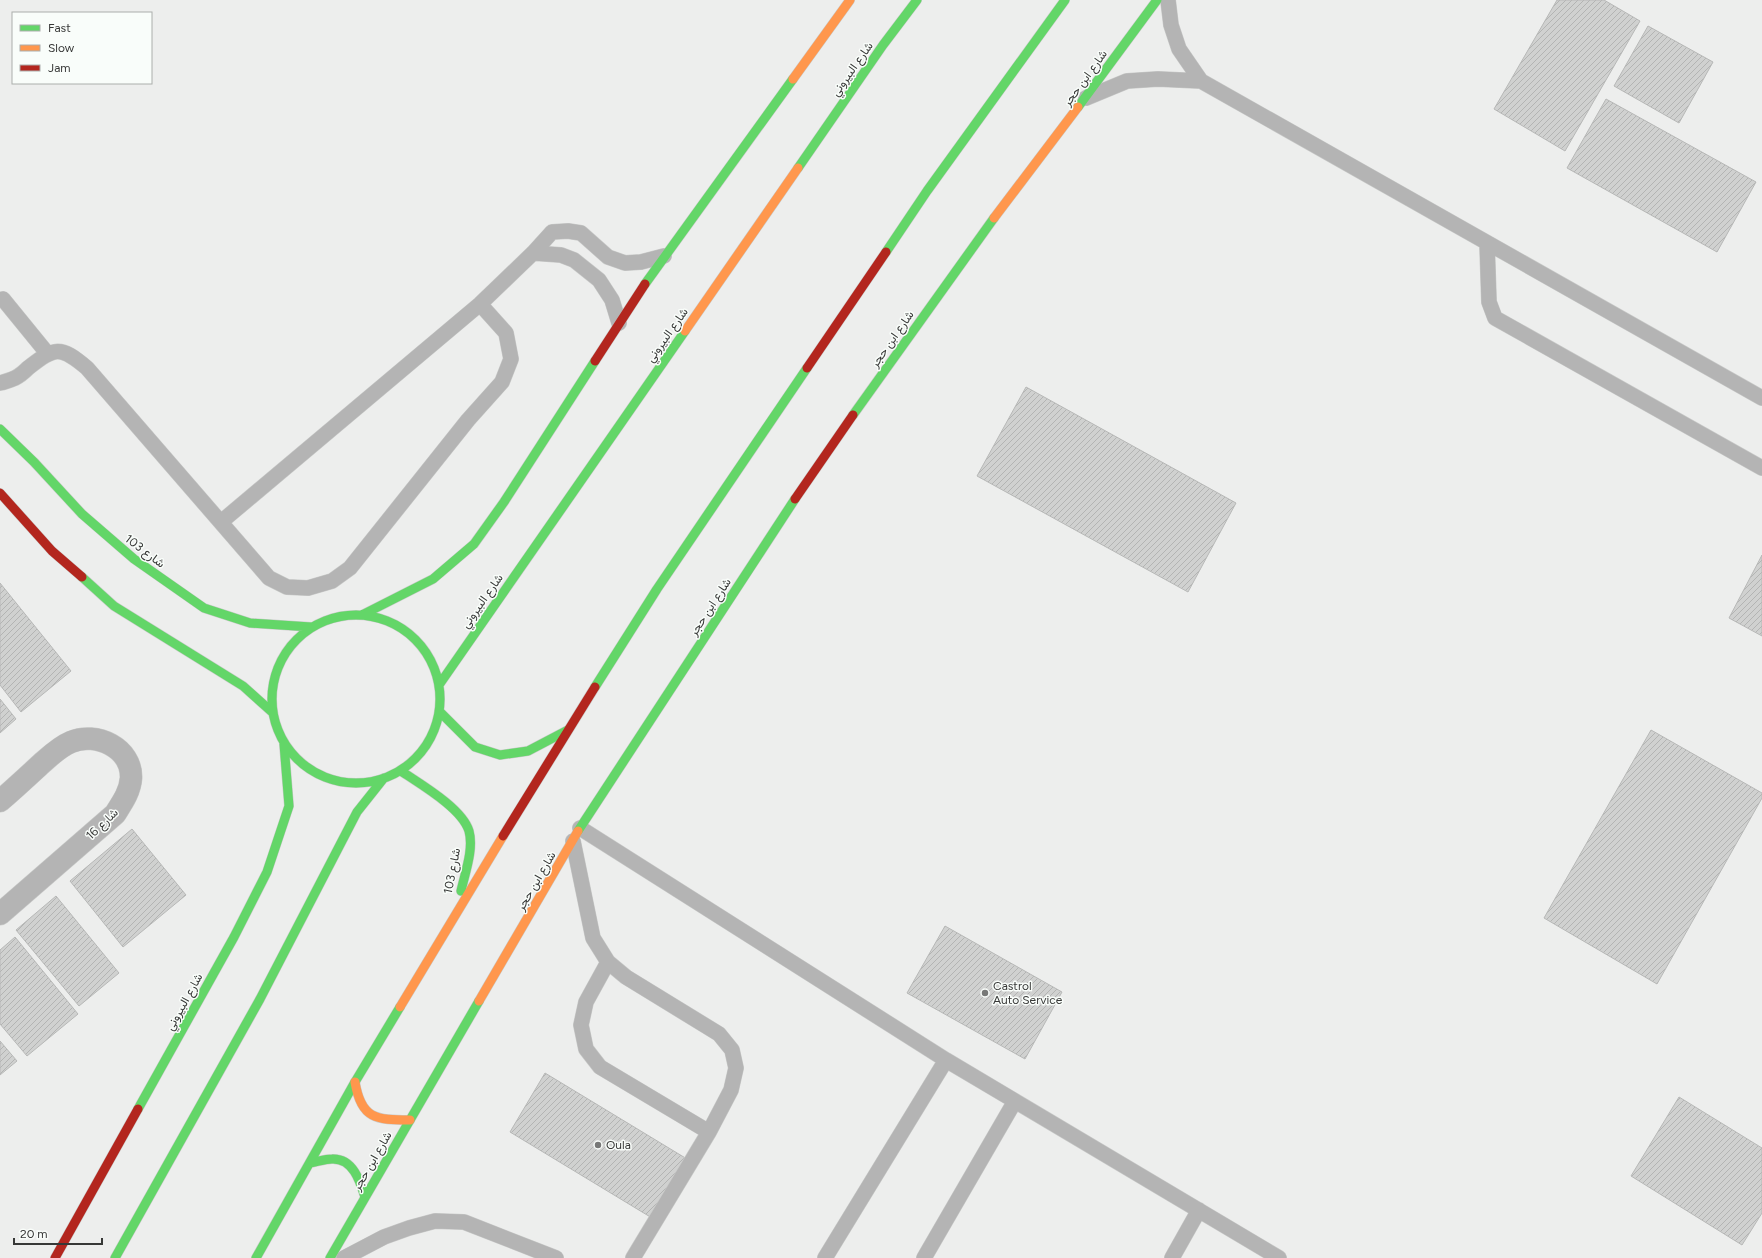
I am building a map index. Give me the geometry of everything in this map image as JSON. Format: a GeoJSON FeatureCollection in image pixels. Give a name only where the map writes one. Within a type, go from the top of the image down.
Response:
{"type":"FeatureCollection","features":[{"type":"Feature","properties":{"kind":"street"},"geometry":{"type":"LineString","coordinates":[[362,615],[433,579],[474,544],[504,502],[664,256],[850,0]]}},
{"type":"Feature","properties":{"kind":"street","name":"شارع البيروني"},"geometry":{"type":"LineString","coordinates":[[439,685],[860,78],[917,0]]}},
{"type":"Feature","properties":{"kind":"street"},"geometry":{"type":"LineString","coordinates":[[256,1258],[355,1082],[456,912],[657,589],[927,191],[1065,0]]}},
{"type":"Feature","properties":{"kind":"street","name":"شارع ابن حجر"},"geometry":{"type":"LineString","coordinates":[[330,1258],[576,835],[808,479],[975,244],[1157,0]]}},
{"type":"Feature","properties":{"kind":"street","name":"شارع 103"},"geometry":{"type":"LineString","coordinates":[[0,429],[34,462],[82,514],[134,559],[204,608],[250,623],[311,628]]}},
{"type":"Feature","properties":{"kind":"street"},"geometry":{"type":"LineString","coordinates":[[0,493],[52,551],[114,606],[243,686],[272,712]]}},
{"type":"Feature","properties":{"kind":"street"},"geometry":{"type":"LineString","coordinates":[[362,615],[389,622],[413,637],[430,658],[439,685],[440,711],[433,734],[419,755],[401,771],[369,783],[336,782],[306,768],[284,744],[272,712],[274,679],[287,650],[311,628],[335,617],[362,615]]}},
{"type":"Feature","properties":{"kind":"street"},"geometry":{"type":"LineString","coordinates":[[440,711],[475,747],[500,755],[528,750],[568,730]]}},
{"type":"Feature","properties":{"kind":"street","name":"شارع 16"},"geometry":{"type":"LineString","coordinates":[[0,801],[58,749],[71,742],[88,738],[104,740],[124,755],[129,766],[131,777],[130,788],[124,801],[115,814],[0,914]]}},
{"type":"Feature","properties":{"kind":"street","name":"شارع البيروني"},"geometry":{"type":"LineString","coordinates":[[55,1258],[234,937],[267,872],[289,806],[284,744]]}},
{"type":"Feature","properties":{"kind":"street","name":"شارع 103"},"geometry":{"type":"LineString","coordinates":[[401,771],[437,795],[461,817],[469,831],[470,855],[456,912]]}},
{"type":"Feature","properties":{"kind":"street"},"geometry":{"type":"LineString","coordinates":[[114,1258],[260,999],[324,873],[357,812],[384,778]]}},
{"type":"Feature","properties":{"kind":"street"},"geometry":{"type":"LineString","coordinates":[[355,1082],[360,1103],[370,1115],[384,1120],[410,1120]]}},
{"type":"Feature","properties":{"kind":"street"},"geometry":{"type":"LineString","coordinates":[[310,1163],[335,1159],[348,1164],[358,1175],[365,1197]]}},
{"type":"Feature","properties":{"kind":"lane"},"geometry":{"type":"LineString","coordinates":[[1168,0],[1172,26],[1179,49],[1201,81],[1762,398]]}},
{"type":"Feature","properties":{"kind":"lane"},"geometry":{"type":"LineString","coordinates":[[1085,98],[1127,81],[1158,79],[1201,81]]}},
{"type":"Feature","properties":{"kind":"lane"},"geometry":{"type":"LineString","coordinates":[[221,522],[480,304],[533,253],[552,232],[568,231],[581,233],[608,257],[625,263],[641,262],[664,256]]}},
{"type":"Feature","properties":{"kind":"lane"},"geometry":{"type":"LineString","coordinates":[[1487,243],[1489,302],[1496,318],[1762,468]]}},
{"type":"Feature","properties":{"kind":"lane"},"geometry":{"type":"LineString","coordinates":[[533,253],[561,255],[574,260],[599,280],[612,300],[619,323]]}},
{"type":"Feature","properties":{"kind":"lane"},"geometry":{"type":"LineString","coordinates":[[2,298],[47,353]]}},
{"type":"Feature","properties":{"kind":"lane"},"geometry":{"type":"LineString","coordinates":[[0,384],[16,378],[47,353],[66,353],[75,358],[87,368],[269,578],[287,587],[308,588],[332,581],[350,568],[468,420],[502,382],[511,359],[506,333],[480,304]]}},
{"type":"Feature","properties":{"kind":"lane"},"geometry":{"type":"LineString","coordinates":[[576,835],[593,938],[608,962],[626,977],[719,1034],[732,1050],[736,1068],[731,1090],[709,1132],[633,1258]]}},
{"type":"Feature","properties":{"kind":"lane"},"geometry":{"type":"LineString","coordinates":[[576,835],[946,1060],[1280,1258]]}},
{"type":"Feature","properties":{"kind":"lane"},"geometry":{"type":"LineString","coordinates":[[608,962],[586,1002],[581,1026],[586,1049],[600,1067],[709,1132]]}},
{"type":"Feature","properties":{"kind":"lane"},"geometry":{"type":"LineString","coordinates":[[825,1258],[946,1060]]}},
{"type":"Feature","properties":{"kind":"lane"},"geometry":{"type":"LineString","coordinates":[[924,1258],[1015,1101]]}},
{"type":"Feature","properties":{"kind":"lane"},"geometry":{"type":"LineString","coordinates":[[1172,1258],[1199,1210]]}},
{"type":"Feature","properties":{"kind":"lane"},"geometry":{"type":"LineString","coordinates":[[344,1258],[384,1237],[435,1221],[464,1222],[556,1258]]}},
{"type":"Feature","properties":{"kind":"building"},"geometry":{"type":"Polygon","coordinates":[[[1557,0],[1604,0],[1640,21],[1565,151],[1494,109],[1557,0]]]}},
{"type":"Feature","properties":{"kind":"building"},"geometry":{"type":"Polygon","coordinates":[[[1648,26],[1713,62],[1679,123],[1614,86],[1648,26]]]}},
{"type":"Feature","properties":{"kind":"building"},"geometry":{"type":"Polygon","coordinates":[[[1606,99],[1756,182],[1717,252],[1567,168],[1606,99]]]}},
{"type":"Feature","properties":{"kind":"building"},"geometry":{"type":"Polygon","coordinates":[[[1026,387],[1236,503],[1188,592],[977,476],[1026,387]]]}},
{"type":"Feature","properties":{"kind":"building"},"geometry":{"type":"Polygon","coordinates":[[[1762,555],[1762,636],[1729,618],[1762,555]]]}},
{"type":"Feature","properties":{"kind":"building"},"geometry":{"type":"Polygon","coordinates":[[[0,583],[71,671],[21,712],[0,685],[0,583]]]}},
{"type":"Feature","properties":{"kind":"building"},"geometry":{"type":"Polygon","coordinates":[[[0,699],[16,719],[0,733],[0,699]]]}},
{"type":"Feature","properties":{"kind":"building"},"geometry":{"type":"Polygon","coordinates":[[[1651,730],[1762,793],[1762,798],[1657,984],[1544,918],[1651,730]]]}},
{"type":"Feature","properties":{"kind":"building"},"geometry":{"type":"Polygon","coordinates":[[[132,829],[186,895],[123,947],[70,881],[132,829]]]}},
{"type":"Feature","properties":{"kind":"building"},"geometry":{"type":"Polygon","coordinates":[[[56,896],[119,973],[79,1006],[16,930],[56,896]]]}},
{"type":"Feature","properties":{"kind":"building","name":"Castrol Auto Service"},"geometry":{"type":"Polygon","coordinates":[[[945,926],[1062,992],[1025,1059],[907,993],[945,926]]]}},
{"type":"Feature","properties":{"kind":"building"},"geometry":{"type":"Polygon","coordinates":[[[15,937],[78,1014],[27,1056],[0,1024],[0,950],[15,937]]]}},
{"type":"Feature","properties":{"kind":"building"},"geometry":{"type":"Polygon","coordinates":[[[0,1041],[17,1061],[0,1075],[0,1041]]]}},
{"type":"Feature","properties":{"kind":"building","name":"Oula"},"geometry":{"type":"Polygon","coordinates":[[[545,1073],[687,1159],[652,1218],[510,1132],[545,1073]]]}},
{"type":"Feature","properties":{"kind":"building"},"geometry":{"type":"Polygon","coordinates":[[[1679,1097],[1762,1148],[1762,1213],[1742,1245],[1631,1176],[1679,1097]]]}},
{"type":"Feature","properties":{"kind":"traffic: fast"},"geometry":{"type":"LineString","coordinates":[[798,168],[883,45],[917,0]]}},
{"type":"Feature","properties":{"kind":"traffic: fast"},"geometry":{"type":"LineString","coordinates":[[886,252],[927,191],[1065,0]]}},
{"type":"Feature","properties":{"kind":"traffic: fast"},"geometry":{"type":"LineString","coordinates":[[1078,107],[1157,0]]}},
{"type":"Feature","properties":{"kind":"traffic: fast"},"geometry":{"type":"LineString","coordinates":[[645,284],[793,79]]}},
{"type":"Feature","properties":{"kind":"traffic: fast"},"geometry":{"type":"LineString","coordinates":[[853,415],[994,218]]}},
{"type":"Feature","properties":{"kind":"traffic: fast"},"geometry":{"type":"LineString","coordinates":[[439,685],[685,331]]}},
{"type":"Feature","properties":{"kind":"traffic: fast"},"geometry":{"type":"LineString","coordinates":[[362,615],[433,579],[474,544],[504,502],[595,361]]}},
{"type":"Feature","properties":{"kind":"traffic: fast"},"geometry":{"type":"LineString","coordinates":[[595,687],[657,589],[807,368]]}},
{"type":"Feature","properties":{"kind":"traffic: fast"},"geometry":{"type":"LineString","coordinates":[[0,429],[34,462],[82,514],[134,559],[204,608],[250,623],[311,627]]}},
{"type":"Feature","properties":{"kind":"traffic: fast"},"geometry":{"type":"LineString","coordinates":[[578,831],[795,499]]}},
{"type":"Feature","properties":{"kind":"traffic: fast"},"geometry":{"type":"LineString","coordinates":[[82,577],[114,606],[243,686],[272,712]]}},
{"type":"Feature","properties":{"kind":"traffic: fast"},"geometry":{"type":"LineString","coordinates":[[356,615],[380,619],[395,625],[403,629],[421,646],[426,652],[436,675],[440,699],[436,723],[430,738],[426,746],[409,764],[403,769],[380,779],[356,783],[332,779],[317,773],[309,769],[291,752],[286,746],[276,723],[272,699],[276,675],[282,660],[286,652],[303,634],[309,629],[332,619],[356,615]]}},
{"type":"Feature","properties":{"kind":"traffic: fast"},"geometry":{"type":"LineString","coordinates":[[439,711],[475,747],[500,755],[528,751],[568,730]]}},
{"type":"Feature","properties":{"kind":"traffic: fast"},"geometry":{"type":"LineString","coordinates":[[138,1109],[234,937],[267,872],[289,806],[284,744]]}},
{"type":"Feature","properties":{"kind":"traffic: fast"},"geometry":{"type":"LineString","coordinates":[[401,771],[440,797],[465,822],[469,831],[470,853],[461,891]]}},
{"type":"Feature","properties":{"kind":"traffic: fast"},"geometry":{"type":"LineString","coordinates":[[115,1258],[260,999],[357,812],[384,778]]}},
{"type":"Feature","properties":{"kind":"traffic: fast"},"geometry":{"type":"LineString","coordinates":[[330,1258],[479,1001]]}},
{"type":"Feature","properties":{"kind":"traffic: fast"},"geometry":{"type":"LineString","coordinates":[[256,1258],[355,1082],[400,1007]]}},
{"type":"Feature","properties":{"kind":"traffic: fast"},"geometry":{"type":"LineString","coordinates":[[310,1163],[327,1159],[345,1162],[350,1166],[358,1178],[365,1197]]}},
{"type":"Feature","properties":{"kind":"traffic: slow"},"geometry":{"type":"LineString","coordinates":[[793,79],[850,0]]}},
{"type":"Feature","properties":{"kind":"traffic: slow"},"geometry":{"type":"LineString","coordinates":[[994,218],[1078,107]]}},
{"type":"Feature","properties":{"kind":"traffic: slow"},"geometry":{"type":"LineString","coordinates":[[685,331],[798,168]]}},
{"type":"Feature","properties":{"kind":"traffic: slow"},"geometry":{"type":"LineString","coordinates":[[479,1001],[578,831]]}},
{"type":"Feature","properties":{"kind":"traffic: slow"},"geometry":{"type":"LineString","coordinates":[[400,1007],[503,836]]}},
{"type":"Feature","properties":{"kind":"traffic: slow"},"geometry":{"type":"LineString","coordinates":[[355,1082],[361,1104],[372,1115],[379,1118],[410,1120]]}},
{"type":"Feature","properties":{"kind":"traffic: jam"},"geometry":{"type":"LineString","coordinates":[[807,368],[886,252]]}},
{"type":"Feature","properties":{"kind":"traffic: jam"},"geometry":{"type":"LineString","coordinates":[[595,361],[645,284]]}},
{"type":"Feature","properties":{"kind":"traffic: jam"},"geometry":{"type":"LineString","coordinates":[[795,499],[853,415]]}},
{"type":"Feature","properties":{"kind":"traffic: jam"},"geometry":{"type":"LineString","coordinates":[[0,493],[52,551],[82,577]]}},
{"type":"Feature","properties":{"kind":"traffic: jam"},"geometry":{"type":"LineString","coordinates":[[503,836],[595,687]]}},
{"type":"Feature","properties":{"kind":"traffic: jam"},"geometry":{"type":"LineString","coordinates":[[55,1258],[138,1109]]}},
{"type":"Feature","properties":{"kind":"place","name":"Castrol Auto Service"},"geometry":{"type":"Point","coordinates":[985,993]}},
{"type":"Feature","properties":{"kind":"place","name":"Oula"},"geometry":{"type":"Point","coordinates":[598,1145]}}]}
